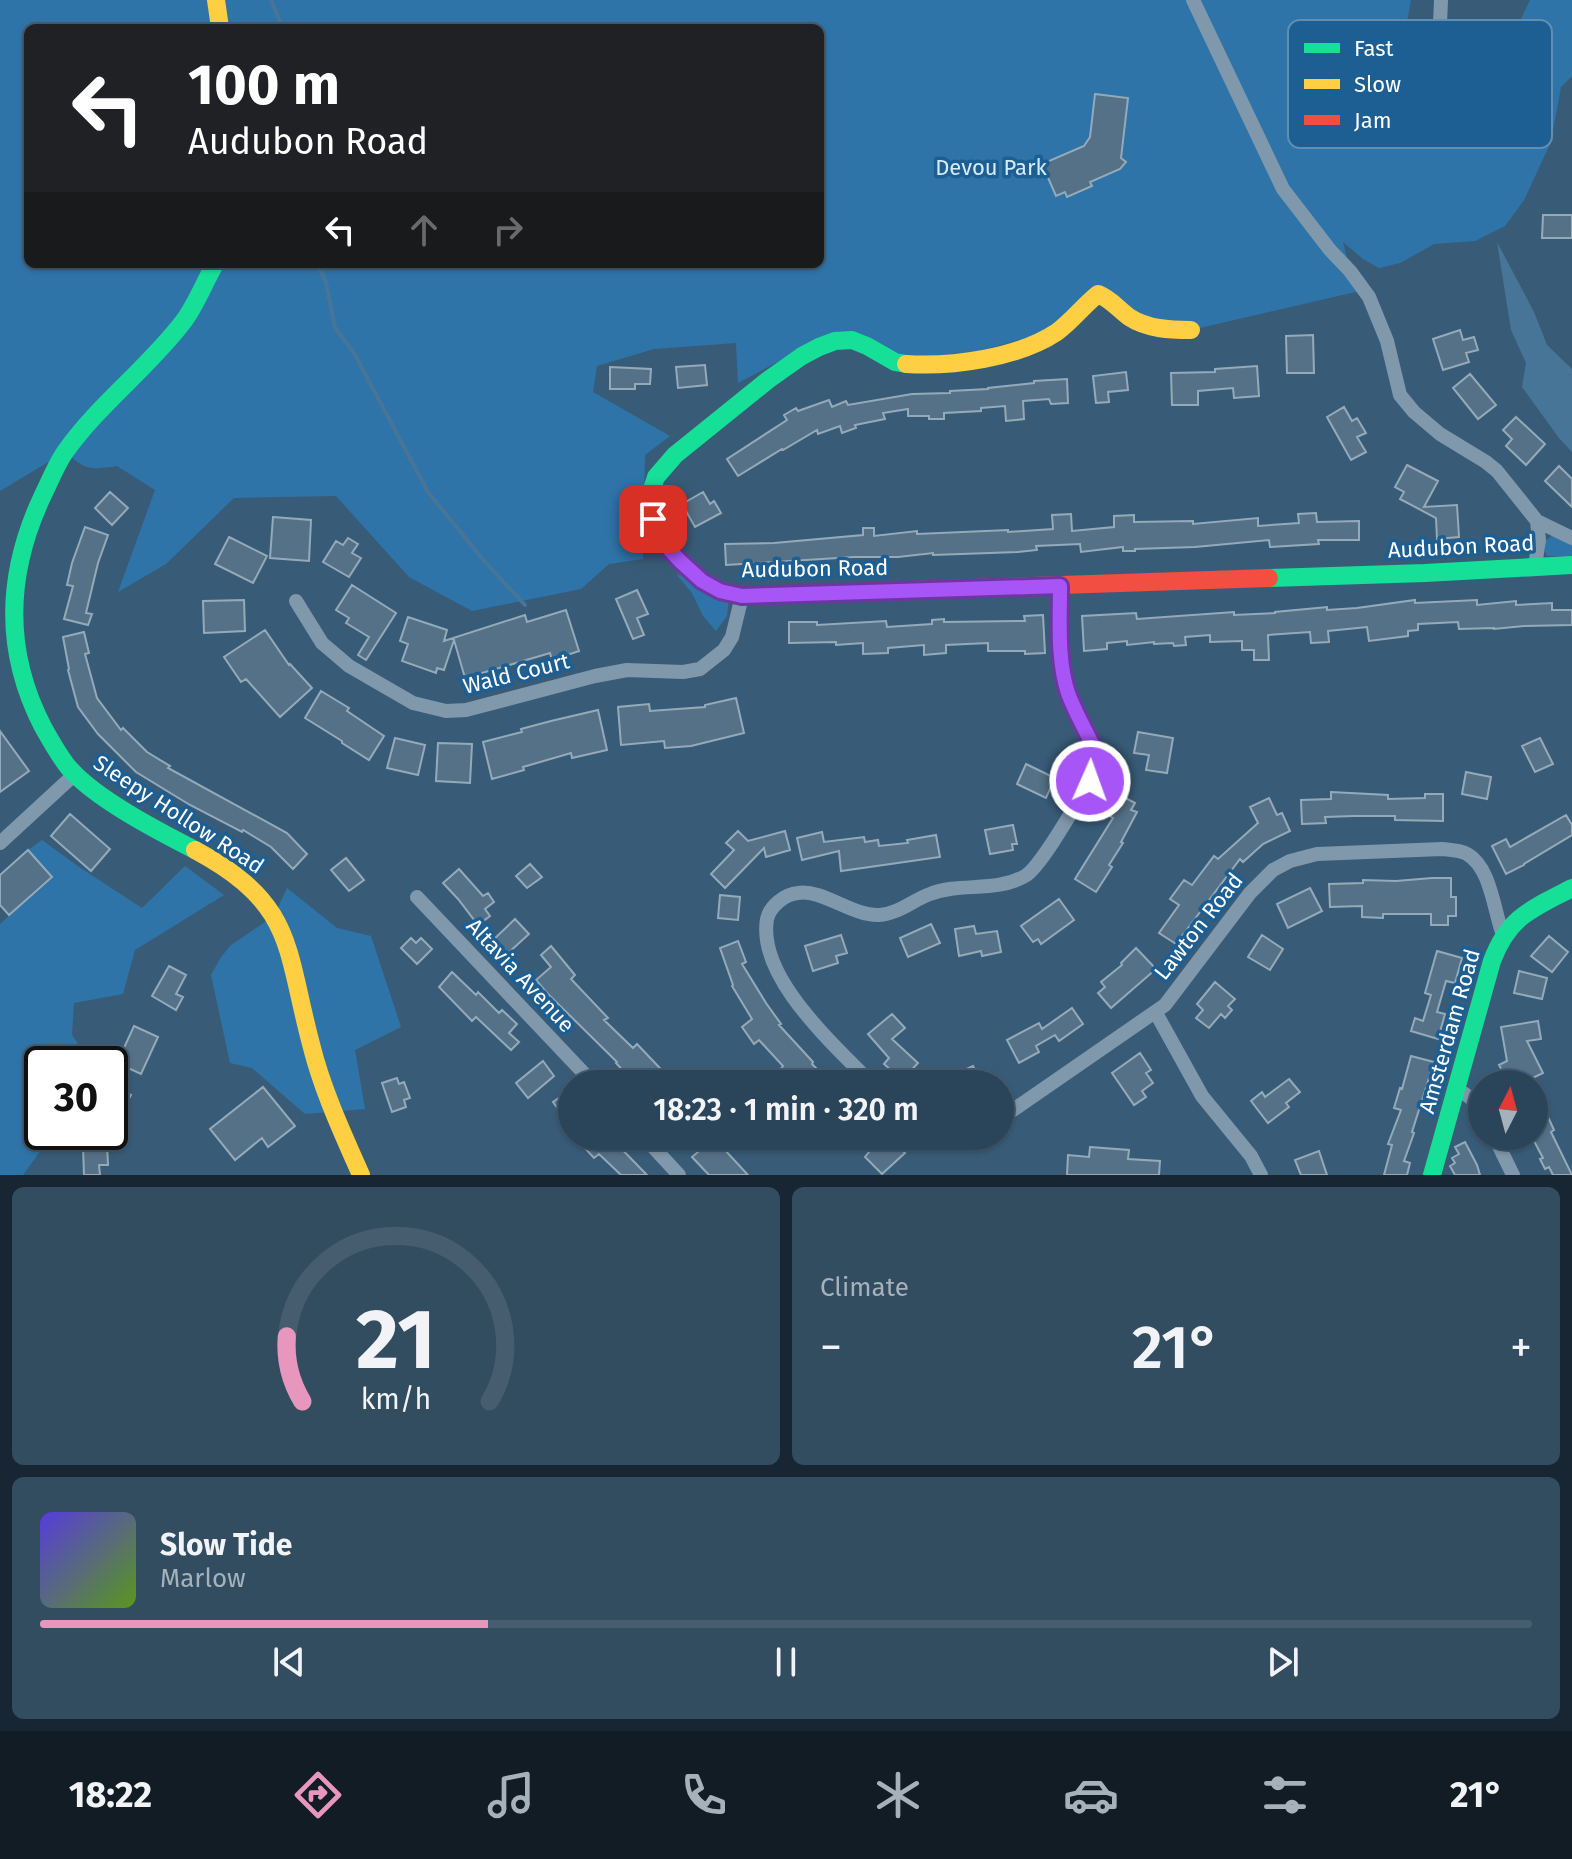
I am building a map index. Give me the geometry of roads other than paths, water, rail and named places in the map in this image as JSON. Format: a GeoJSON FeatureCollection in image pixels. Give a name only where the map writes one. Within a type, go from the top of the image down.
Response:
{"type":"FeatureCollection","features":[{"type":"Feature","properties":{"kind":"street"},"geometry":{"type":"LineString","coordinates":[[216,0],[219,24]]}},
{"type":"Feature","properties":{"kind":"street"},"geometry":{"type":"LineString","coordinates":[[1193,0],[1283,189],[1369,297],[1387,341],[1400,395],[1440,434],[1497,471],[1537,521],[1572,538]]}},
{"type":"Feature","properties":{"kind":"street"},"geometry":{"type":"LineString","coordinates":[[1440,20],[1441,0]]}},
{"type":"Feature","properties":{"kind":"street","name":"Sleepy Hollow Road"},"geometry":{"type":"LineString","coordinates":[[213,268],[185,320],[65,452],[38,503],[24,541],[15,583],[12,657],[32,705],[75,774],[125,810],[236,875],[268,906],[289,950],[311,1044],[331,1107],[361,1175]]}},
{"type":"Feature","properties":{"kind":"street","name":"Audubon Road"},"geometry":{"type":"LineString","coordinates":[[1191,330],[1170,330],[1136,321],[1108,297],[1098,294],[1061,329],[1034,345],[994,356],[920,367],[898,364],[861,341],[834,341],[805,355],[757,389],[658,473],[651,488],[650,503],[659,538],[702,581],[720,591],[742,596],[1425,573],[1572,565]]}},
{"type":"Feature","properties":{"kind":"street"},"geometry":{"type":"LineString","coordinates":[[1535,566],[1539,540],[1537,521]]}},
{"type":"Feature","properties":{"kind":"street"},"geometry":{"type":"LineString","coordinates":[[859,1070],[796,1002],[777,971],[766,936],[769,912],[785,897],[797,893],[812,894],[861,913],[883,915],[930,894],[961,887],[1007,885],[1029,875],[1094,770],[1092,744],[1064,681],[1060,586]]}},
{"type":"Feature","properties":{"kind":"street","name":"Wald Court"},"geometry":{"type":"LineString","coordinates":[[296,601],[322,643],[349,666],[413,703],[446,711],[466,710],[627,670],[683,672],[700,669],[724,650],[732,637],[742,596]]}},
{"type":"Feature","properties":{"kind":"street"},"geometry":{"type":"LineString","coordinates":[[0,843],[75,774]]}},
{"type":"Feature","properties":{"kind":"street","name":"Lawton Road"},"geometry":{"type":"LineString","coordinates":[[1014,1109],[1156,1013],[1250,893],[1273,870],[1301,857],[1442,849],[1459,851],[1477,862],[1485,875],[1503,935]]}},
{"type":"Feature","properties":{"kind":"street","name":"Amsterdam Road"},"geometry":{"type":"LineString","coordinates":[[1432,1175],[1492,961],[1503,935],[1531,910],[1572,888]]}},
{"type":"Feature","properties":{"kind":"street","name":"Altavia Avenue"},"geometry":{"type":"LineString","coordinates":[[417,897],[581,1070]]}},
{"type":"Feature","properties":{"kind":"street"},"geometry":{"type":"LineString","coordinates":[[1156,1013],[1202,1096],[1251,1156],[1261,1175]]}},
{"type":"Feature","properties":{"kind":"street"},"geometry":{"type":"LineString","coordinates":[[1456,1089],[1468,1096]]}},
{"type":"Feature","properties":{"kind":"street"},"geometry":{"type":"LineString","coordinates":[[656,1150],[679,1175]]}},
{"type":"Feature","properties":{"kind":"street"},"geometry":{"type":"LineString","coordinates":[[1501,1150],[1513,1175]]}},
{"type":"Feature","properties":{"kind":"waterway"},"geometry":{"type":"LineString","coordinates":[[271,0],[279,24]]}},
{"type":"Feature","properties":{"kind":"waterway"},"geometry":{"type":"LineString","coordinates":[[319,268],[326,282],[335,328],[354,353],[428,492],[525,605]]}},
{"type":"Feature","properties":{"kind":"park label","name":"Devou Park"},"geometry":{"type":"Point","coordinates":[991,167]}}]}
